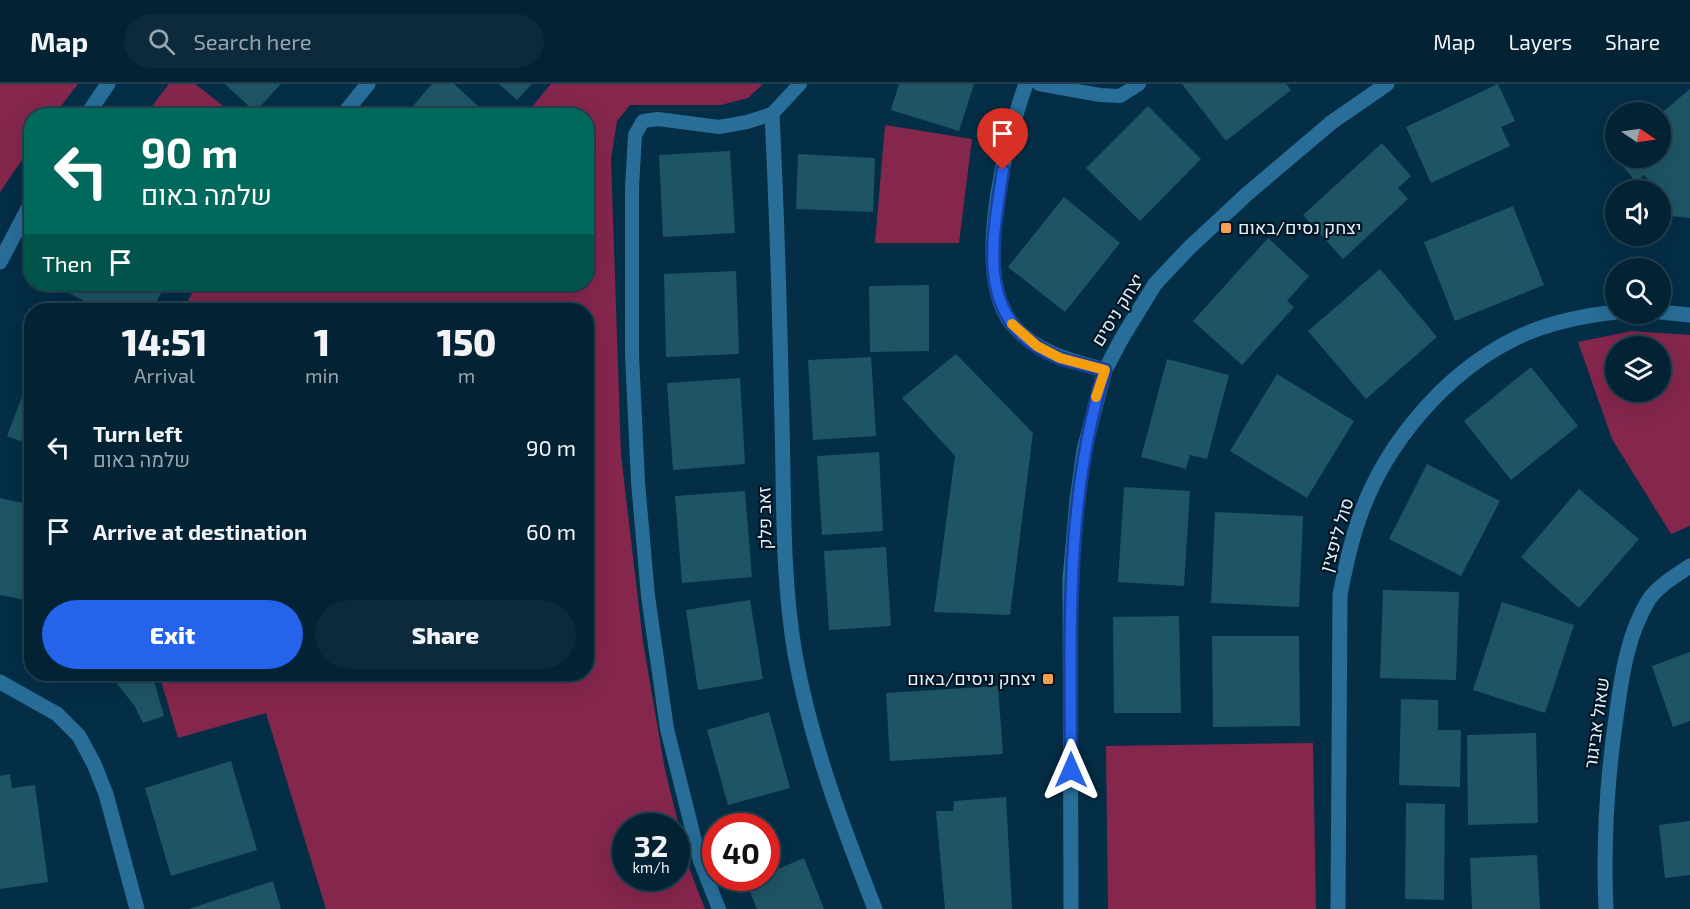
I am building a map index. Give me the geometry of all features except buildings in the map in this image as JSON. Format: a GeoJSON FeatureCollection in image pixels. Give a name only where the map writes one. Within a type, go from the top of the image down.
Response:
{"type":"FeatureCollection","features":[{"type":"Feature","properties":{"kind":"street"},"geometry":{"type":"LineString","coordinates":[[92,108],[108,84]]}},
{"type":"Feature","properties":{"kind":"street"},"geometry":{"type":"LineString","coordinates":[[348,108],[368,84]]}},
{"type":"Feature","properties":{"kind":"street"},"geometry":{"type":"LineString","coordinates":[[1026,84],[1003,170],[992,246],[994,278],[1002,308],[1012,324],[1037,346],[1060,358],[1105,370]]}},
{"type":"Feature","properties":{"kind":"street","name":"יצחק ניסים"},"geometry":{"type":"LineString","coordinates":[[1071,909],[1071,580],[1077,500],[1084,450],[1105,370],[1155,284],[1189,248],[1247,194],[1332,122],[1387,84]]}},
{"type":"Feature","properties":{"kind":"street","name":"זאב פלק"},"geometry":{"type":"LineString","coordinates":[[772,114],[779,261],[785,561],[795,652],[810,723],[830,790],[876,909]]}},
{"type":"Feature","properties":{"kind":"street"},"geometry":{"type":"LineString","coordinates":[[0,262],[24,216]]}},
{"type":"Feature","properties":{"kind":"street","name":"סול ליפצין"},"geometry":{"type":"LineString","coordinates":[[1338,909],[1340,595],[1359,518],[1376,480],[1398,443],[1425,409],[1485,355],[1515,338],[1542,327],[1580,316],[1605,313]]}},
{"type":"Feature","properties":{"kind":"street"},"geometry":{"type":"LineString","coordinates":[[1671,313],[1690,315]]}},
{"type":"Feature","properties":{"kind":"street","name":"שאול אביגור"},"geometry":{"type":"LineString","coordinates":[[1606,909],[1606,818],[1611,753],[1622,674],[1635,629],[1649,599],[1690,566]]}},
{"type":"Feature","properties":{"kind":"street"},"geometry":{"type":"LineString","coordinates":[[0,682],[57,714],[79,736],[106,794],[137,909]]}},
{"type":"Feature","properties":{"kind":"lane"},"geometry":{"type":"LineString","coordinates":[[719,909],[700,861],[667,729],[648,596],[638,482],[632,355],[632,188],[635,135],[643,121],[658,119],[719,127],[747,122],[772,114],[800,84]]}},
{"type":"Feature","properties":{"kind":"lane"},"geometry":{"type":"LineString","coordinates":[[1039,84],[1100,95],[1119,96],[1139,84]]}},
{"type":"Feature","properties":{"kind":"shaded area"},"geometry":{"type":"Polygon","coordinates":[[[0,84],[78,84],[59,108],[24,108],[24,157],[0,192],[0,84]]]}},
{"type":"Feature","properties":{"kind":"shaded area"},"geometry":{"type":"Polygon","coordinates":[[[169,84],[195,84],[226,108],[150,108],[169,84]]]}},
{"type":"Feature","properties":{"kind":"shaded area"},"geometry":{"type":"Polygon","coordinates":[[[551,84],[763,84],[748,98],[721,105],[630,105],[617,121],[611,159],[621,455],[643,642],[665,770],[676,813],[612,813],[612,891],[690,891],[690,870],[705,909],[326,909],[266,713],[178,738],[161,681],[594,681],[594,303],[187,303],[193,291],[594,291],[594,108],[531,108],[551,84]]]}},
{"type":"Feature","properties":{"kind":"shaded area"},"geometry":{"type":"Polygon","coordinates":[[[885,125],[972,139],[959,243],[875,243],[885,125]]]}},
{"type":"Feature","properties":{"kind":"shaded area"},"geometry":{"type":"Polygon","coordinates":[[[1632,331],[1690,335],[1690,526],[1671,534],[1612,439],[1578,342],[1605,336],[1605,402],[1671,402],[1671,336],[1607,336],[1632,331]]]}},
{"type":"Feature","properties":{"kind":"shaded area"},"geometry":{"type":"Polygon","coordinates":[[[1313,743],[1316,909],[1108,909],[1106,746],[1313,743]]]}},
{"type":"Feature","properties":{"kind":"slow traffic"},"geometry":{"type":"LineString","coordinates":[[1012,324],[1037,346],[1060,358],[1105,370],[1096,397]]}},
{"type":"Feature","properties":{"kind":"place","name":"יצחק נסים/באום"},"geometry":{"type":"Point","coordinates":[1226,228]}},
{"type":"Feature","properties":{"kind":"place","name":"יצחק ניסים/באום"},"geometry":{"type":"Point","coordinates":[1048,679]}},
{"type":"Feature","properties":{"kind":"route"},"geometry":{"type":"LineString","coordinates":[[1003,170],[992,246],[994,278],[1002,308],[1012,324],[1037,346],[1060,358],[1105,370],[1084,450],[1077,500],[1071,580],[1071,770]]}}]}
